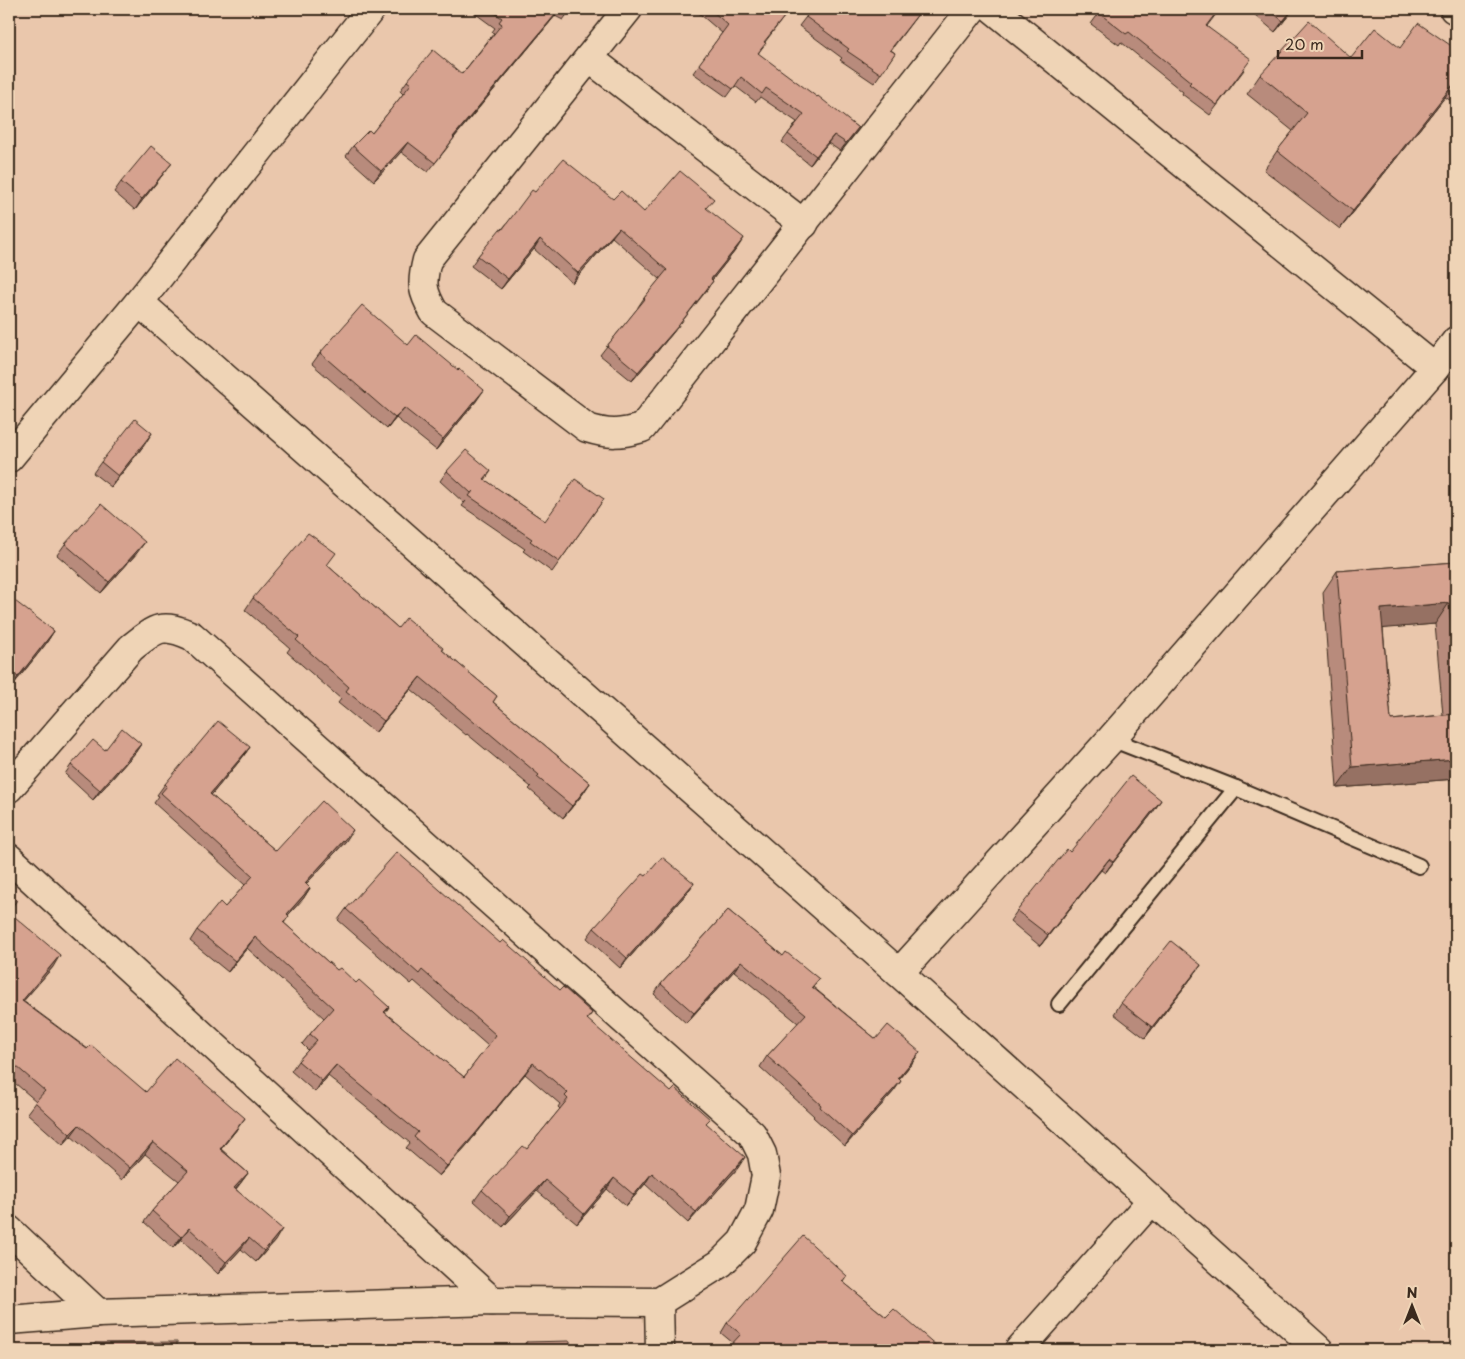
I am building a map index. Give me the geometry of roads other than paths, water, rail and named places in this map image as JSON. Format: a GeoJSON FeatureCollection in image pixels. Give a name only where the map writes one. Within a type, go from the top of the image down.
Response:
{"type":"FeatureCollection","features":[{"type":"Feature","properties":{"kind":"street"},"geometry":{"type":"LineString","coordinates":[[9,458],[138,302],[371,9]]}},
{"type":"Feature","properties":{"kind":"street"},"geometry":{"type":"LineString","coordinates":[[628,9],[427,260],[423,277],[424,296],[434,312],[587,428],[605,434],[623,433],[642,428],[972,9]]}},
{"type":"Feature","properties":{"kind":"street"},"geometry":{"type":"LineString","coordinates":[[992,9],[1435,368]]}},
{"type":"Feature","properties":{"kind":"street"},"geometry":{"type":"LineString","coordinates":[[589,58],[804,224]]}},
{"type":"Feature","properties":{"kind":"street"},"geometry":{"type":"LineString","coordinates":[[138,302],[899,973],[1319,1350]]}},
{"type":"Feature","properties":{"kind":"street"},"geometry":{"type":"LineString","coordinates":[[899,973],[1111,739],[1435,368],[1456,341]]}},
{"type":"Feature","properties":{"kind":"street"},"geometry":{"type":"LineString","coordinates":[[9,788],[131,648],[160,628],[174,628],[192,636],[752,1134],[762,1154],[766,1176],[759,1210],[742,1242],[720,1263],[659,1302],[492,1301],[98,1313],[9,1320]]}},
{"type":"Feature","properties":{"kind":"street"},"geometry":{"type":"LineString","coordinates":[[9,858],[492,1301]]}},
{"type":"Feature","properties":{"kind":"street"},"geometry":{"type":"LineString","coordinates":[[1018,1350],[1152,1200]]}},
{"type":"Feature","properties":{"kind":"street"},"geometry":{"type":"LineString","coordinates":[[9,1230],[98,1313]]}},
{"type":"Feature","properties":{"kind":"street"},"geometry":{"type":"LineString","coordinates":[[659,1302],[660,1350]]}},
{"type":"Feature","properties":{"kind":"lane"},"geometry":{"type":"LineString","coordinates":[[1111,739],[1236,788],[1419,866]]}},
{"type":"Feature","properties":{"kind":"lane"},"geometry":{"type":"LineString","coordinates":[[1059,1004],[1236,788]]}}]}
